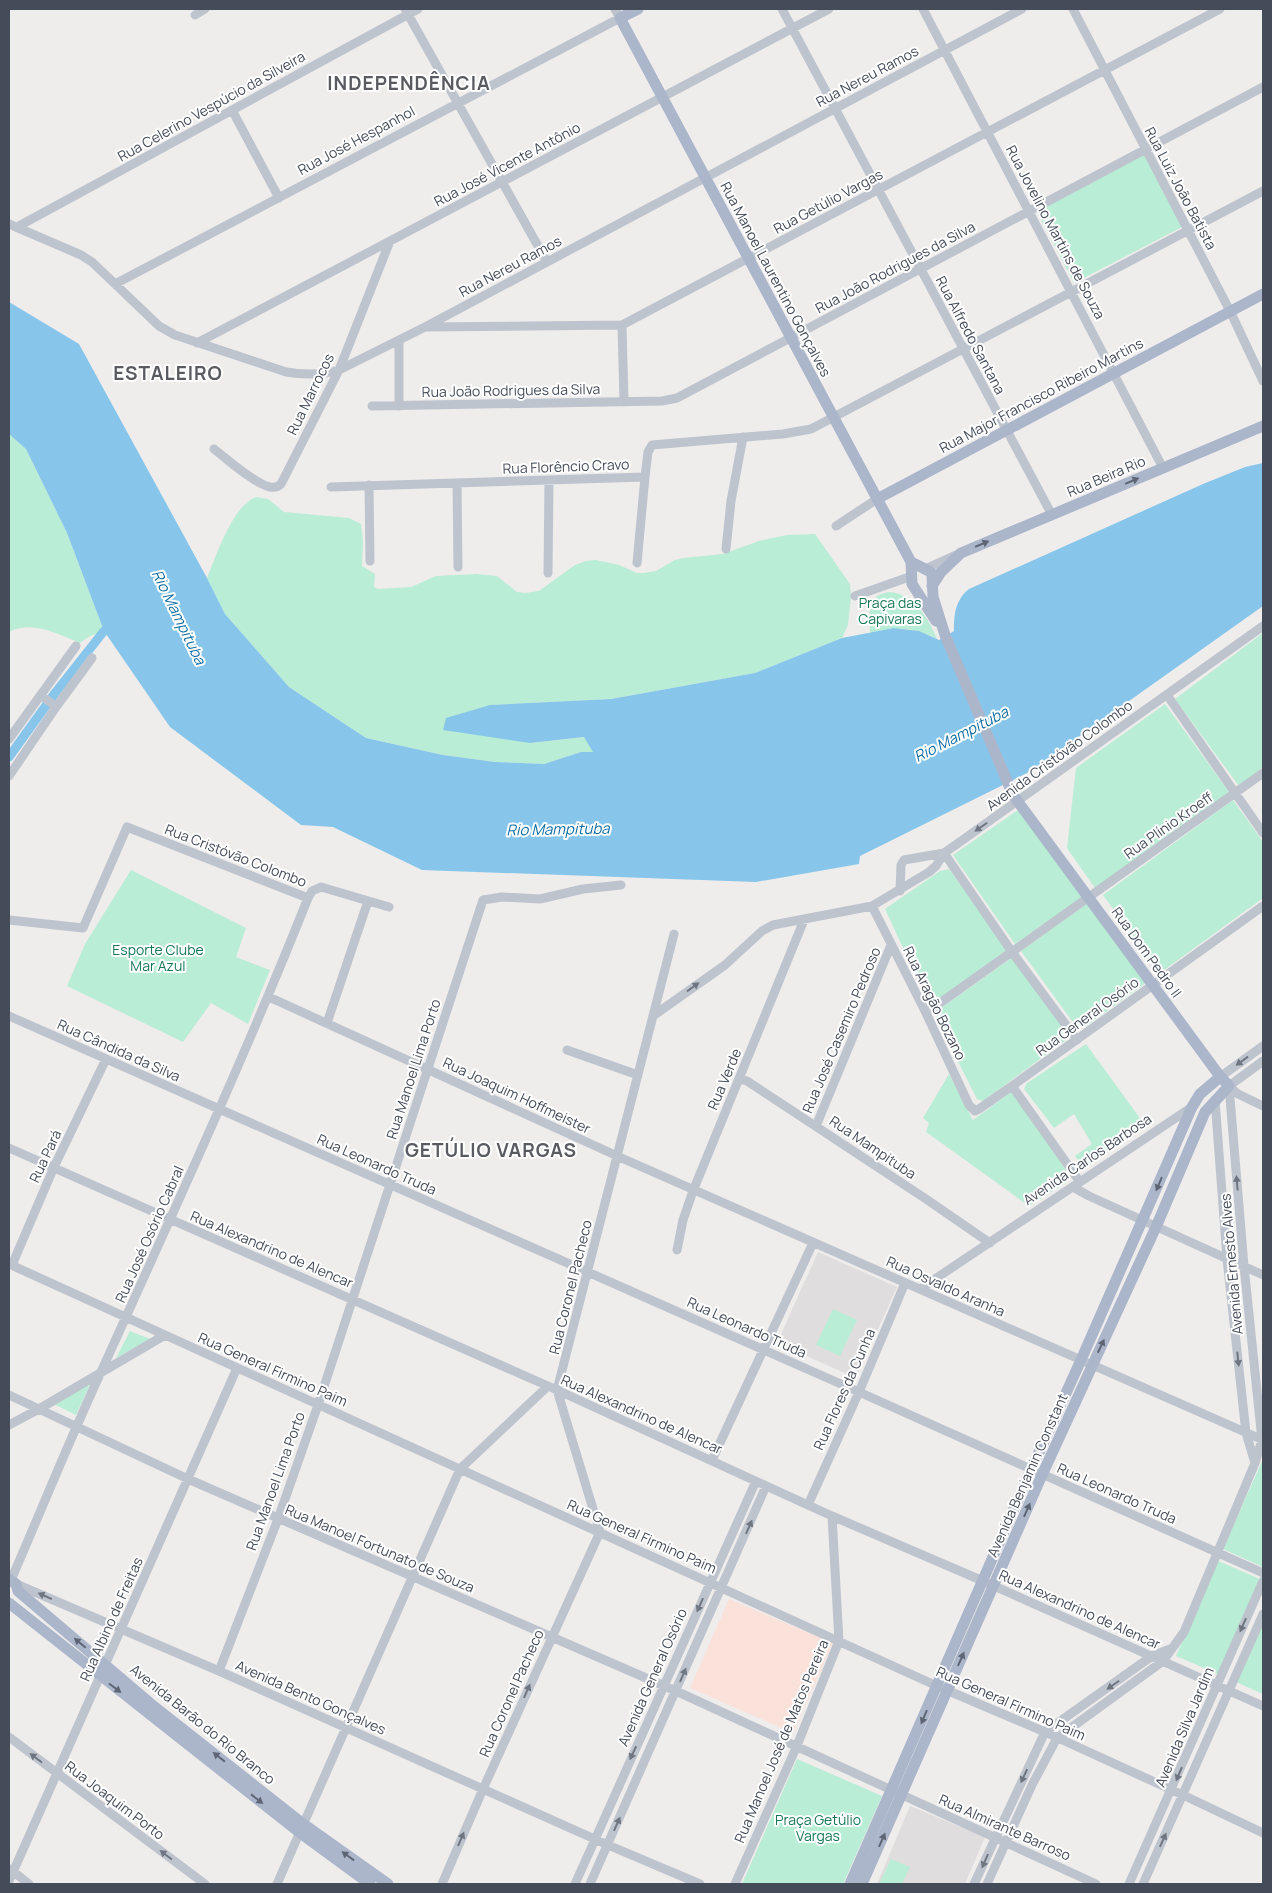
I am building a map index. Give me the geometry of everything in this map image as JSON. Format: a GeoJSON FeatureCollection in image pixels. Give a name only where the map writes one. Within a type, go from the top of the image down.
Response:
{"type":"FeatureCollection","features":[{"type":"Feature","properties":{"kind":"main road","name":"Rua José Hespanhol"},"geometry":{"type":"LineString","coordinates":[[617,13],[638,9]]}},
{"type":"Feature","properties":{"kind":"main road","name":"Rua Manoel Laurentino Gonçalves"},"geometry":{"type":"LineString","coordinates":[[617,13],[912,562],[911,581],[915,589],[945,635]]}},
{"type":"Feature","properties":{"kind":"main road","name":"Rua Major Francisco Ribeiro Martins"},"geometry":{"type":"LineString","coordinates":[[877,499],[1263,294]]}},
{"type":"Feature","properties":{"kind":"main road","name":"Rua Beira Rio"},"geometry":{"type":"LineString","coordinates":[[932,585],[941,572],[961,553],[1263,426]]}},
{"type":"Feature","properties":{"kind":"main road"},"geometry":{"type":"LineString","coordinates":[[912,562],[933,576],[933,597],[945,635]]}},
{"type":"Feature","properties":{"kind":"main road","name":"Rua Beira Rio"},"geometry":{"type":"LineString","coordinates":[[912,576],[918,570],[925,569]]}},
{"type":"Feature","properties":{"kind":"main road"},"geometry":{"type":"LineString","coordinates":[[915,589],[924,591],[932,585]]}},
{"type":"Feature","properties":{"kind":"main road","name":"Rua Dom Pedro II"},"geometry":{"type":"LineString","coordinates":[[945,635],[1012,794],[1224,1082]]}},
{"type":"Feature","properties":{"kind":"main road"},"geometry":{"type":"LineString","coordinates":[[1175,1183],[1175,1170],[1199,1118],[1201,1107],[1224,1082]]}},
{"type":"Feature","properties":{"kind":"main road","name":"Avenida Benjamin Constant"},"geometry":{"type":"LineString","coordinates":[[850,1884],[865,1865],[988,1584],[1042,1475],[1156,1227],[1204,1112],[1215,1100],[1224,1082]]}},
{"type":"Feature","properties":{"kind":"main road","name":"Avenida Carlos Barbosa"},"geometry":{"type":"LineString","coordinates":[[1192,1107],[1200,1094],[1224,1082]]}},
{"type":"Feature","properties":{"kind":"main road","name":"Avenida Benjamin Constant"},"geometry":{"type":"LineString","coordinates":[[988,1584],[1031,1470],[1192,1107]]}},
{"type":"Feature","properties":{"kind":"main road"},"geometry":{"type":"LineString","coordinates":[[9,1602],[16,1596],[14,1584]]}},
{"type":"Feature","properties":{"kind":"main road","name":"Avenida Barão do Rio Branco"},"geometry":{"type":"LineString","coordinates":[[14,1584],[152,1704],[370,1884]]}},
{"type":"Feature","properties":{"kind":"main road","name":"Avenida Barão do Rio Branco"},"geometry":{"type":"LineString","coordinates":[[9,1602],[101,1677],[301,1828],[388,1884]]}},
{"type":"Feature","properties":{"kind":"main road","name":"Avenida Benjamin Constant"},"geometry":{"type":"LineString","coordinates":[[862,1884],[865,1865]]}},
{"type":"Feature","properties":{"kind":"street"},"geometry":{"type":"LineString","coordinates":[[195,14],[205,9]]}},
{"type":"Feature","properties":{"kind":"street","name":"Rua Celerino Vespúcio da Silveira"},"geometry":{"type":"LineString","coordinates":[[13,226],[232,110],[407,12],[418,9]]}},
{"type":"Feature","properties":{"kind":"street","name":"Rua Alfredo Santana"},"geometry":{"type":"LineString","coordinates":[[782,9],[1052,515]]}},
{"type":"Feature","properties":{"kind":"street","name":"Rua José Vicente Antônio"},"geometry":{"type":"LineString","coordinates":[[197,343],[829,9]]}},
{"type":"Feature","properties":{"kind":"street","name":"Rua Jovelino Martins de Souza"},"geometry":{"type":"LineString","coordinates":[[923,9],[1163,468]]}},
{"type":"Feature","properties":{"kind":"street","name":"Rua Nereu Ramos"},"geometry":{"type":"LineString","coordinates":[[13,226],[81,255],[92,262],[159,326],[175,335],[274,368],[297,374],[324,374],[339,370],[425,327],[1022,9]]}},
{"type":"Feature","properties":{"kind":"street","name":"Rua Luiz João Batista"},"geometry":{"type":"LineString","coordinates":[[1073,9],[1230,311],[1263,381]]}},
{"type":"Feature","properties":{"kind":"street","name":"Rua Getúlio Vargas"},"geometry":{"type":"LineString","coordinates":[[425,327],[622,325],[1220,9]]}},
{"type":"Feature","properties":{"kind":"street"},"geometry":{"type":"LineString","coordinates":[[407,12],[548,262]]}},
{"type":"Feature","properties":{"kind":"street","name":"Rua José Hespanhol"},"geometry":{"type":"LineString","coordinates":[[115,284],[458,103],[617,13]]}},
{"type":"Feature","properties":{"kind":"street","name":"Rua João Rodrigues da Silva"},"geometry":{"type":"LineString","coordinates":[[372,406],[624,402],[662,401],[677,398],[1263,87]]}},
{"type":"Feature","properties":{"kind":"street"},"geometry":{"type":"LineString","coordinates":[[232,110],[279,198]]}},
{"type":"Feature","properties":{"kind":"street","name":"Rua Florêncio Cravo"},"geometry":{"type":"LineString","coordinates":[[331,487],[644,477],[648,452],[652,444],[804,431],[833,418],[1263,191]]}},
{"type":"Feature","properties":{"kind":"street","name":"Rua Marrocos"},"geometry":{"type":"LineString","coordinates":[[214,449],[259,482],[271,487],[277,487],[284,480],[339,370],[390,241]]}},
{"type":"Feature","properties":{"kind":"street"},"geometry":{"type":"LineString","coordinates":[[622,325],[624,402]]}},
{"type":"Feature","properties":{"kind":"street"},"geometry":{"type":"LineString","coordinates":[[398,341],[399,406]]}},
{"type":"Feature","properties":{"kind":"street"},"geometry":{"type":"LineString","coordinates":[[726,549],[731,501],[743,437]]}},
{"type":"Feature","properties":{"kind":"street"},"geometry":{"type":"LineString","coordinates":[[637,563],[644,477]]}},
{"type":"Feature","properties":{"kind":"street"},"geometry":{"type":"LineString","coordinates":[[548,573],[549,481]]}},
{"type":"Feature","properties":{"kind":"street"},"geometry":{"type":"LineString","coordinates":[[456,483],[458,567]]}},
{"type":"Feature","properties":{"kind":"street"},"geometry":{"type":"LineString","coordinates":[[369,486],[370,561]]}},
{"type":"Feature","properties":{"kind":"street","name":"Rua Major Francisco Ribeiro Martins"},"geometry":{"type":"LineString","coordinates":[[836,526],[877,499]]}},
{"type":"Feature","properties":{"kind":"street","name":"Rua Beira Rio"},"geometry":{"type":"LineString","coordinates":[[925,569],[961,553]]}},
{"type":"Feature","properties":{"kind":"street","name":"Rua Beira Rio"},"geometry":{"type":"LineString","coordinates":[[856,596],[912,576]]}},
{"type":"Feature","properties":{"kind":"street"},"geometry":{"type":"LineString","coordinates":[[891,583],[915,589]]}},
{"type":"Feature","properties":{"kind":"street","name":"Avenida Cristóvão Colombo"},"geometry":{"type":"LineString","coordinates":[[653,1016],[724,965],[762,931],[773,925],[872,906],[933,869],[944,853],[1263,626]]}},
{"type":"Feature","properties":{"kind":"street"},"geometry":{"type":"LineString","coordinates":[[9,739],[76,646]]}},
{"type":"Feature","properties":{"kind":"street"},"geometry":{"type":"LineString","coordinates":[[9,776],[92,658]]}},
{"type":"Feature","properties":{"kind":"street"},"geometry":{"type":"LineString","coordinates":[[40,695],[56,707]]}},
{"type":"Feature","properties":{"kind":"street"},"geometry":{"type":"LineString","coordinates":[[1166,695],[1263,833]]}},
{"type":"Feature","properties":{"kind":"street","name":"Rua Plínio Kroeff"},"geometry":{"type":"LineString","coordinates":[[926,1013],[1263,774]]}},
{"type":"Feature","properties":{"kind":"street","name":"Rua Cristóvão Colombo"},"geometry":{"type":"LineString","coordinates":[[9,920],[83,928],[127,828],[308,898],[312,891],[322,887],[389,907]]}},
{"type":"Feature","properties":{"kind":"street"},"geometry":{"type":"LineString","coordinates":[[900,890],[901,865],[904,860],[944,853],[1012,952],[1076,1040]]}},
{"type":"Feature","properties":{"kind":"street","name":"Rua Manoel Lima Porto"},"geometry":{"type":"LineString","coordinates":[[219,1671],[278,1518],[318,1404],[483,900],[502,896],[540,899],[583,889],[621,885]]}},
{"type":"Feature","properties":{"kind":"street","name":"Rua José Osório Cabral"},"geometry":{"type":"LineString","coordinates":[[14,1584],[100,1372],[171,1220],[268,997],[308,898]]}},
{"type":"Feature","properties":{"kind":"street"},"geometry":{"type":"LineString","coordinates":[[327,1023],[368,901]]}},
{"type":"Feature","properties":{"kind":"street","name":"Rua Aragão Bozano"},"geometry":{"type":"LineString","coordinates":[[872,906],[926,1013],[969,1105],[975,1111]]}},
{"type":"Feature","properties":{"kind":"street","name":"Rua General Osório"},"geometry":{"type":"LineString","coordinates":[[975,1111],[1263,906]]}},
{"type":"Feature","properties":{"kind":"street","name":"Rua Verde"},"geometry":{"type":"LineString","coordinates":[[678,1250],[683,1220],[693,1190],[804,920]]}},
{"type":"Feature","properties":{"kind":"street","name":"Rua Coronel Pacheco"},"geometry":{"type":"LineString","coordinates":[[557,1390],[674,934]]}},
{"type":"Feature","properties":{"kind":"street","name":"Rua José Casemiro Pedroso"},"geometry":{"type":"LineString","coordinates":[[816,1126],[891,945]]}},
{"type":"Feature","properties":{"kind":"street","name":"Rua Joaquim Hoffmeister"},"geometry":{"type":"LineString","coordinates":[[268,997],[617,1157]]}},
{"type":"Feature","properties":{"kind":"street","name":"Rua Cândida da Silva"},"geometry":{"type":"LineString","coordinates":[[9,1016],[219,1110]]}},
{"type":"Feature","properties":{"kind":"street","name":"Avenida Carlos Barbosa"},"geometry":{"type":"LineString","coordinates":[[1224,1082],[1263,1046]]}},
{"type":"Feature","properties":{"kind":"street"},"geometry":{"type":"LineString","coordinates":[[567,1050],[638,1075]]}},
{"type":"Feature","properties":{"kind":"street","name":"Rua Pará"},"geometry":{"type":"LineString","coordinates":[[10,1265],[54,1167],[106,1059]]}},
{"type":"Feature","properties":{"kind":"street","name":"Avenida Carlos Barbosa"},"geometry":{"type":"LineString","coordinates":[[1224,1082],[1263,1061]]}},
{"type":"Feature","properties":{"kind":"street","name":"Rua Mampituba"},"geometry":{"type":"LineString","coordinates":[[739,1079],[747,1082],[816,1126],[990,1243]]}},
{"type":"Feature","properties":{"kind":"street","name":"Rua Dom Pedro II"},"geometry":{"type":"LineString","coordinates":[[1224,1082],[1238,1094],[1263,1106]]}},
{"type":"Feature","properties":{"kind":"street","name":"Avenida Ernesto Alves"},"geometry":{"type":"LineString","coordinates":[[1224,1082],[1263,1440]]}},
{"type":"Feature","properties":{"kind":"street"},"geometry":{"type":"LineString","coordinates":[[1012,1086],[1076,1184],[1089,1196],[1263,1275]]}},
{"type":"Feature","properties":{"kind":"street","name":"Avenida Ernesto Alves"},"geometry":{"type":"LineString","coordinates":[[1215,1100],[1227,1259],[1246,1433],[1255,1463]]}},
{"type":"Feature","properties":{"kind":"street","name":"Avenida Carlos Barbosa"},"geometry":{"type":"LineString","coordinates":[[920,1290],[1192,1107]]}},
{"type":"Feature","properties":{"kind":"street","name":"Rua Leonardo Truda"},"geometry":{"type":"LineString","coordinates":[[219,1110],[588,1271],[1263,1573]]}},
{"type":"Feature","properties":{"kind":"street","name":"Rua Alexandrino de Alencar"},"geometry":{"type":"LineString","coordinates":[[9,1148],[353,1299],[832,1516],[1263,1706]]}},
{"type":"Feature","properties":{"kind":"street","name":"Rua Osvaldo Aranha"},"geometry":{"type":"LineString","coordinates":[[617,1157],[1263,1440]]}},
{"type":"Feature","properties":{"kind":"street"},"geometry":{"type":"LineString","coordinates":[[712,1460],[813,1243]]}},
{"type":"Feature","properties":{"kind":"street","name":"Rua General Firmino Paim"},"geometry":{"type":"LineString","coordinates":[[10,1265],[942,1688],[1183,1794],[1263,1834]]}},
{"type":"Feature","properties":{"kind":"street","name":"Rua Flores da Cunha"},"geometry":{"type":"LineString","coordinates":[[808,1505],[905,1283]]}},
{"type":"Feature","properties":{"kind":"street"},"geometry":{"type":"LineString","coordinates":[[9,1425],[165,1335]]}},
{"type":"Feature","properties":{"kind":"street","name":"Rua Albino de Freitas"},"geometry":{"type":"LineString","coordinates":[[9,1881],[11,1870],[101,1677],[238,1368]]}},
{"type":"Feature","properties":{"kind":"street"},"geometry":{"type":"LineString","coordinates":[[277,1884],[460,1469],[548,1386]]}},
{"type":"Feature","properties":{"kind":"street"},"geometry":{"type":"LineString","coordinates":[[557,1390],[600,1532]]}},
{"type":"Feature","properties":{"kind":"street","name":"Rua Manoel Fortunato de Souza"},"geometry":{"type":"LineString","coordinates":[[9,1395],[188,1479],[676,1691]]}},
{"type":"Feature","properties":{"kind":"street"},"geometry":{"type":"LineString","coordinates":[[987,1884],[1032,1785],[1057,1738],[1163,1661],[1184,1632],[1219,1552],[1263,1440]]}},
{"type":"Feature","properties":{"kind":"street","name":"Avenida General Osório"},"geometry":{"type":"LineString","coordinates":[[575,1884],[594,1838],[756,1481]]}},
{"type":"Feature","properties":{"kind":"street","name":"Avenida General Osório"},"geometry":{"type":"LineString","coordinates":[[590,1884],[766,1486]]}},
{"type":"Feature","properties":{"kind":"street","name":"Rua Manoel José de Matos Pereira"},"geometry":{"type":"LineString","coordinates":[[735,1884],[796,1748],[839,1641],[832,1516]]}},
{"type":"Feature","properties":{"kind":"street","name":"Rua Coronel Pacheco"},"geometry":{"type":"LineString","coordinates":[[442,1884],[551,1636],[600,1532]]}},
{"type":"Feature","properties":{"kind":"street","name":"Avenida Silva Jardim"},"geometry":{"type":"LineString","coordinates":[[1129,1884],[1263,1581]]}},
{"type":"Feature","properties":{"kind":"street","name":"Avenida Bento Gonçalves"},"geometry":{"type":"LineString","coordinates":[[14,1584],[219,1671],[608,1845],[700,1884]]}},
{"type":"Feature","properties":{"kind":"street","name":"Avenida Silva Jardim"},"geometry":{"type":"LineString","coordinates":[[1143,1884],[1263,1614]]}},
{"type":"Feature","properties":{"kind":"street"},"geometry":{"type":"LineString","coordinates":[[974,1884],[1045,1732],[1152,1656],[1170,1649]]}},
{"type":"Feature","properties":{"kind":"street","name":"Rua Almirante Barroso"},"geometry":{"type":"LineString","coordinates":[[676,1691],[796,1748],[1096,1884]]}},
{"type":"Feature","properties":{"kind":"street","name":"Rua Joaquim Porto"},"geometry":{"type":"LineString","coordinates":[[9,1737],[205,1884]]}},
{"type":"Feature","properties":{"kind":"street"},"geometry":{"type":"LineString","coordinates":[[11,1870],[30,1884]]}},
{"type":"Feature","properties":{"kind":"shaded area"},"geometry":{"type":"Polygon","coordinates":[[[818,1252],[897,1287],[856,1378],[777,1343],[818,1252]]]}},
{"type":"Feature","properties":{"kind":"shaded area"},"geometry":{"type":"Polygon","coordinates":[[[729,1599],[833,1643],[793,1733],[690,1688],[729,1599]]]}},
{"type":"Feature","properties":{"kind":"shaded area"},"geometry":{"type":"Polygon","coordinates":[[[910,1806],[985,1837],[965,1884],[877,1884],[910,1806]]]}},
{"type":"Feature","properties":{"kind":"green space"},"geometry":{"type":"Polygon","coordinates":[[[1145,153],[1184,226],[1074,283],[1036,210],[1145,153]]]}},
{"type":"Feature","properties":{"kind":"green space"},"geometry":{"type":"Polygon","coordinates":[[[9,434],[26,449],[67,533],[104,631],[90,636],[80,643],[54,632],[36,628],[27,627],[9,632],[9,434]]]}},
{"type":"Feature","properties":{"kind":"green space"},"geometry":{"type":"Polygon","coordinates":[[[256,497],[268,499],[284,512],[349,518],[361,524],[363,541],[362,566],[375,574],[374,587],[378,589],[411,587],[436,576],[476,574],[497,576],[517,592],[525,593],[539,591],[575,565],[586,561],[596,560],[619,565],[637,573],[644,573],[656,571],[675,560],[683,558],[723,554],[759,541],[787,535],[815,534],[850,584],[851,597],[848,625],[842,638],[755,673],[611,699],[490,705],[530,743],[585,737],[594,752],[581,752],[544,764],[495,762],[443,755],[366,738],[289,687],[225,614],[207,578],[220,545],[233,520],[248,502],[256,497]]]}},
{"type":"Feature","properties":{"kind":"green space","name":"Praça das Capivaras"},"geometry":{"type":"Polygon","coordinates":[[[891,592],[907,598],[920,609],[930,623],[937,639],[904,629],[870,633],[870,611],[873,600],[883,593],[891,592]]]}},
{"type":"Feature","properties":{"kind":"green space"},"geometry":{"type":"Polygon","coordinates":[[[1263,633],[1263,767],[1239,786],[1175,699],[1263,633]]]}},
{"type":"Feature","properties":{"kind":"green space"},"geometry":{"type":"Polygon","coordinates":[[[1165,704],[1229,792],[1095,888],[1067,848],[1076,768],[1165,704]]]}},
{"type":"Feature","properties":{"kind":"green space"},"geometry":{"type":"Polygon","coordinates":[[[1233,800],[1263,842],[1263,898],[1160,973],[1103,895],[1233,800]]]}},
{"type":"Feature","properties":{"kind":"green space"},"geometry":{"type":"Polygon","coordinates":[[[1021,808],[1083,897],[1015,944],[953,855],[1021,808]]]}},
{"type":"Feature","properties":{"kind":"green space"},"geometry":{"type":"Polygon","coordinates":[[[949,869],[1008,949],[934,1003],[927,999],[885,909],[940,871],[949,869]]]}},
{"type":"Feature","properties":{"kind":"green space","name":"Esporte Clube Mar Azul"},"geometry":{"type":"Polygon","coordinates":[[[131,870],[246,928],[236,957],[270,970],[248,1024],[211,1003],[183,1042],[67,986],[85,944],[131,870]]]}},
{"type":"Feature","properties":{"kind":"green space"},"geometry":{"type":"Polygon","coordinates":[[[1088,903],[1147,982],[1085,1027],[1075,1025],[1021,951],[1088,903]]]}},
{"type":"Feature","properties":{"kind":"green space"},"geometry":{"type":"Polygon","coordinates":[[[1013,957],[1070,1037],[983,1101],[977,1099],[936,1018],[937,1011],[1013,957]]]}},
{"type":"Feature","properties":{"kind":"green space"},"geometry":{"type":"Polygon","coordinates":[[[1086,1044],[1142,1121],[1124,1140],[1084,1168],[1075,1156],[1092,1144],[1074,1114],[1054,1128],[1024,1089],[1027,1083],[1086,1044]]]}},
{"type":"Feature","properties":{"kind":"green space"},"geometry":{"type":"Polygon","coordinates":[[[949,1074],[973,1120],[1010,1093],[1017,1094],[1066,1171],[1068,1179],[1064,1184],[1029,1206],[926,1132],[929,1123],[923,1118],[949,1074]]]}},
{"type":"Feature","properties":{"kind":"green space"},"geometry":{"type":"Polygon","coordinates":[[[833,1309],[857,1320],[840,1356],[816,1345],[833,1309]]]}},
{"type":"Feature","properties":{"kind":"green space"},"geometry":{"type":"Polygon","coordinates":[[[130,1331],[150,1339],[116,1358],[130,1331]]]}},
{"type":"Feature","properties":{"kind":"green space"},"geometry":{"type":"Polygon","coordinates":[[[90,1384],[76,1415],[54,1404],[90,1384]]]}},
{"type":"Feature","properties":{"kind":"green space"},"geometry":{"type":"Polygon","coordinates":[[[1263,1459],[1263,1567],[1223,1549],[1263,1459]]]}},
{"type":"Feature","properties":{"kind":"green space"},"geometry":{"type":"Polygon","coordinates":[[[1218,1561],[1260,1579],[1218,1674],[1176,1656],[1218,1561]]]}},
{"type":"Feature","properties":{"kind":"green space"},"geometry":{"type":"Polygon","coordinates":[[[1263,1618],[1263,1694],[1236,1682],[1263,1618]]]}},
{"type":"Feature","properties":{"kind":"green space","name":"Praça Getúlio Vargas"},"geometry":{"type":"Polygon","coordinates":[[[797,1759],[882,1796],[843,1884],[742,1884],[797,1759]]]}},
{"type":"Feature","properties":{"kind":"green space"},"geometry":{"type":"Polygon","coordinates":[[[891,1859],[910,1867],[902,1884],[879,1884],[891,1859]]]}},
{"type":"Feature","properties":{"kind":"water","name":"Rio Mampituba"},"geometry":{"type":"Polygon","coordinates":[[[9,302],[79,344],[225,614],[289,687],[366,738],[443,755],[495,762],[544,764],[581,752],[593,752],[584,737],[530,743],[443,730],[446,718],[490,705],[611,699],[755,673],[842,638],[894,628],[919,631],[939,640],[954,631],[958,603],[969,589],[1203,484],[1245,467],[1263,463],[1263,606],[1029,772],[860,856],[859,864],[756,882],[422,870],[333,827],[301,825],[170,727],[104,631],[67,533],[26,449],[9,434],[9,302]]]}},
{"type":"Feature","properties":{"kind":"waterway"},"geometry":{"type":"LineString","coordinates":[[9,757],[55,693],[104,631]]}},
{"type":"Feature","properties":{"kind":"district","name":"INDEPENDÊNCIA"},"geometry":{"type":"Point","coordinates":[409,83]}},
{"type":"Feature","properties":{"kind":"district","name":"ESTALEIRO"},"geometry":{"type":"Point","coordinates":[168,373]}},
{"type":"Feature","properties":{"kind":"district","name":"GETÚLIO VARGAS"},"geometry":{"type":"Point","coordinates":[491,1150]}}]}
